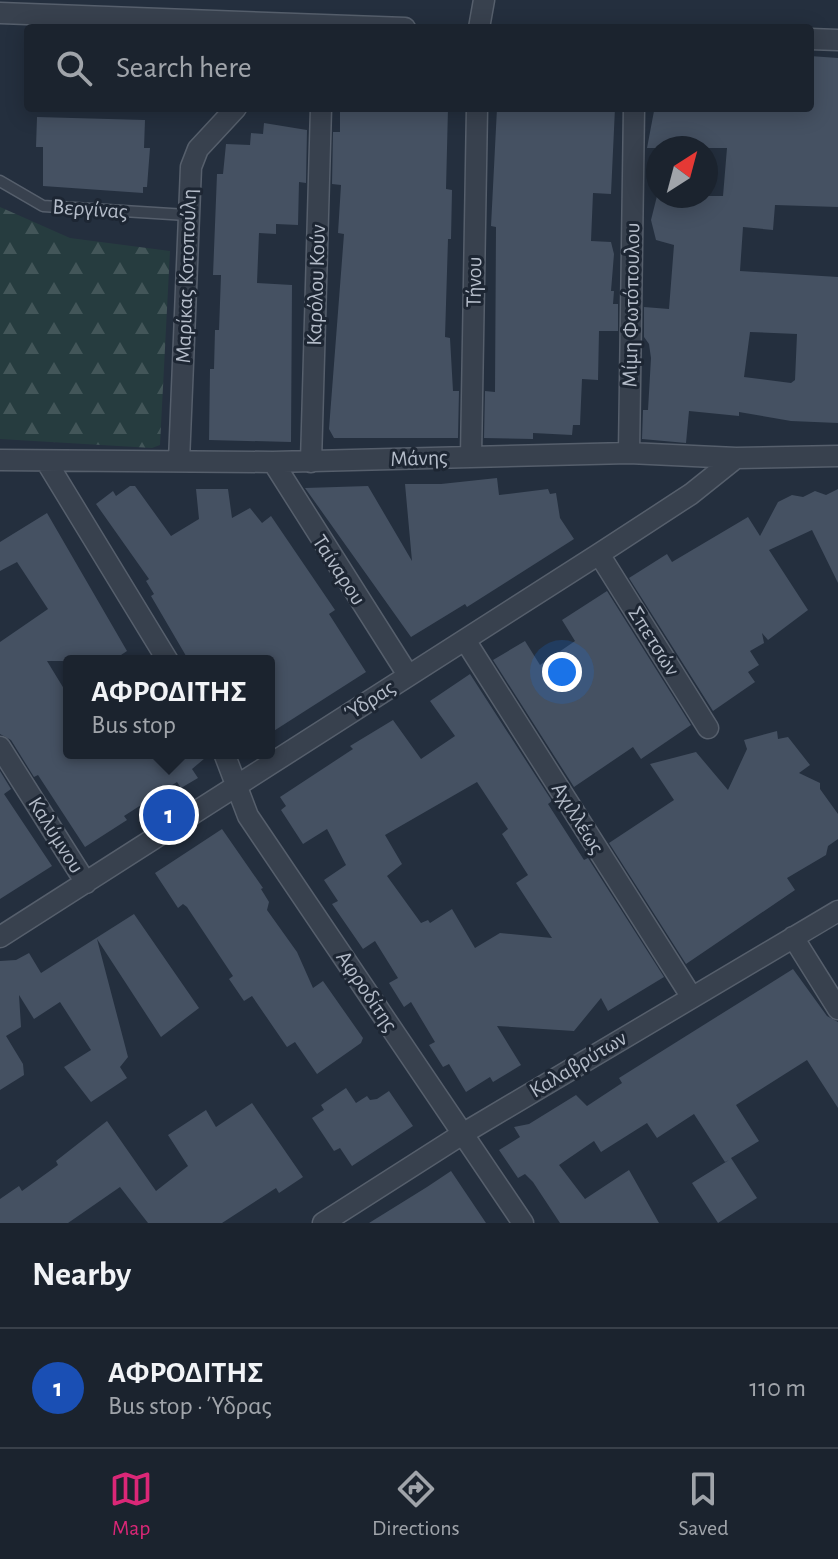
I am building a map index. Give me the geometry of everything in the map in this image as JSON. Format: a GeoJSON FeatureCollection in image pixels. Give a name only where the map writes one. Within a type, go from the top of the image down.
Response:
{"type":"FeatureCollection","features":[{"type":"Feature","properties":{"kind":"street"},"geometry":{"type":"LineString","coordinates":[[480,24],[484,0]]}},
{"type":"Feature","properties":{"kind":"street"},"geometry":{"type":"LineString","coordinates":[[0,13],[276,24]]}},
{"type":"Feature","properties":{"kind":"street"},"geometry":{"type":"LineString","coordinates":[[814,39],[838,40]]}},
{"type":"Feature","properties":{"kind":"street","name":"Μαρίκας Κοτοπούλη"},"geometry":{"type":"LineString","coordinates":[[179,461],[187,215],[194,158],[213,129],[232,112]]}},
{"type":"Feature","properties":{"kind":"street","name":"Καρόλου Κούν"},"geometry":{"type":"LineString","coordinates":[[311,462],[321,112]]}},
{"type":"Feature","properties":{"kind":"street","name":"Τήνου"},"geometry":{"type":"LineString","coordinates":[[471,456],[477,112]]}},
{"type":"Feature","properties":{"kind":"street","name":"Μίμη Φωτόπουλου"},"geometry":{"type":"LineString","coordinates":[[629,453],[634,112]]}},
{"type":"Feature","properties":{"kind":"street","name":"Μάνης"},"geometry":{"type":"LineString","coordinates":[[0,460],[311,462],[629,453],[736,458],[838,456]]}},
{"type":"Feature","properties":{"kind":"street","name":"Ύδρας"},"geometry":{"type":"LineString","coordinates":[[0,937],[599,554],[691,494],[736,458]]}},
{"type":"Feature","properties":{"kind":"street"},"geometry":{"type":"LineString","coordinates":[[46,461],[164,655]]}},
{"type":"Feature","properties":{"kind":"street","name":"Ταίναρου"},"geometry":{"type":"LineString","coordinates":[[273,462],[408,675]]}},
{"type":"Feature","properties":{"kind":"street","name":"Σπετσών"},"geometry":{"type":"LineString","coordinates":[[599,554],[708,728]]}},
{"type":"Feature","properties":{"kind":"street","name":"Αχιλλέως"},"geometry":{"type":"LineString","coordinates":[[465,640],[691,996]]}},
{"type":"Feature","properties":{"kind":"street","name":"Καλύμνου"},"geometry":{"type":"LineString","coordinates":[[0,747],[86,883]]}},
{"type":"Feature","properties":{"kind":"street","name":"Αφροδίτης"},"geometry":{"type":"LineString","coordinates":[[228,759],[235,787],[248,816],[523,1223]]}},
{"type":"Feature","properties":{"kind":"street","name":"Καλαβρύτων"},"geometry":{"type":"LineString","coordinates":[[323,1223],[464,1133],[838,911]]}},
{"type":"Feature","properties":{"kind":"street"},"geometry":{"type":"LineString","coordinates":[[793,937],[838,1009]]}},
{"type":"Feature","properties":{"kind":"lane","name":"Βεργίνας"},"geometry":{"type":"LineString","coordinates":[[0,181],[43,206],[187,215]]}},
{"type":"Feature","properties":{"kind":"green space"},"geometry":{"type":"Polygon","coordinates":[[[0,207],[70,238],[170,251],[160,445],[152,448],[0,439],[0,207]]]}},
{"type":"Feature","properties":{"kind":"building"},"geometry":{"type":"Polygon","coordinates":[[[814,56],[838,58],[838,207],[775,205],[773,230],[743,227],[740,271],[838,277],[838,423],[791,421],[739,412],[739,416],[689,411],[686,443],[642,439],[643,410],[648,410],[651,358],[649,344],[644,337],[644,307],[669,309],[674,245],[656,240],[651,220],[654,208],[718,208],[718,196],[723,196],[727,148],[718,148],[718,136],[649,136],[654,112],[814,112],[814,56]],[[750,332],[744,377],[791,383],[795,380],[797,334],[750,332]]]}},
{"type":"Feature","properties":{"kind":"building"},"geometry":{"type":"Polygon","coordinates":[[[340,112],[448,112],[446,189],[452,190],[445,337],[450,338],[453,391],[459,391],[458,438],[334,438],[329,429],[344,234],[338,233],[341,185],[332,184],[333,132],[340,132],[340,112]]]}},
{"type":"Feature","properties":{"kind":"building"},"geometry":{"type":"Polygon","coordinates":[[[497,112],[615,112],[611,194],[593,193],[591,241],[611,242],[614,254],[611,291],[614,291],[613,304],[618,304],[618,331],[599,331],[598,380],[582,379],[580,425],[573,425],[572,435],[533,433],[533,439],[484,438],[485,391],[495,392],[496,227],[491,226],[497,112]]]}},
{"type":"Feature","properties":{"kind":"building"},"geometry":{"type":"Polygon","coordinates":[[[37,117],[145,120],[144,148],[150,148],[147,187],[143,187],[143,193],[43,186],[43,147],[36,147],[37,117]]]}},
{"type":"Feature","properties":{"kind":"building"},"geometry":{"type":"Polygon","coordinates":[[[264,123],[307,130],[306,183],[299,182],[298,225],[276,224],[276,234],[259,233],[257,283],[292,285],[291,442],[209,440],[210,369],[214,369],[215,330],[219,330],[221,275],[213,275],[217,174],[223,174],[226,144],[250,145],[251,133],[263,134],[264,123]]]}},
{"type":"Feature","properties":{"kind":"building"},"geometry":{"type":"Polygon","coordinates":[[[497,478],[499,495],[548,489],[550,494],[556,493],[560,518],[574,539],[467,607],[465,604],[411,637],[305,488],[368,486],[412,561],[405,484],[497,478]]]}},
{"type":"Feature","properties":{"kind":"building"},"geometry":{"type":"Polygon","coordinates":[[[135,486],[171,536],[199,519],[196,489],[228,489],[232,518],[250,508],[262,523],[271,516],[335,610],[329,614],[366,672],[275,730],[275,655],[185,655],[151,596],[154,594],[146,581],[149,579],[96,504],[113,491],[116,496],[135,486]]]}},
{"type":"Feature","properties":{"kind":"building"},"geometry":{"type":"Polygon","coordinates":[[[838,489],[838,583],[812,530],[769,550],[808,610],[768,640],[762,633],[764,643],[750,651],[759,665],[748,672],[755,682],[713,711],[629,578],[667,554],[672,562],[748,517],[760,536],[778,502],[792,495],[803,497],[815,491],[826,495],[838,489]]]}},
{"type":"Feature","properties":{"kind":"building"},"geometry":{"type":"Polygon","coordinates":[[[47,513],[127,651],[121,655],[63,655],[63,661],[47,661],[63,687],[63,759],[204,759],[192,769],[198,778],[181,788],[177,782],[124,816],[127,820],[85,847],[38,775],[34,777],[11,740],[0,734],[0,642],[48,609],[17,562],[0,571],[0,542],[47,513]]]}},
{"type":"Feature","properties":{"kind":"building"},"geometry":{"type":"Polygon","coordinates":[[[607,591],[691,725],[641,759],[633,747],[574,787],[493,660],[525,641],[540,665],[575,641],[562,620],[607,591]]]}},
{"type":"Feature","properties":{"kind":"building"},"geometry":{"type":"Polygon","coordinates":[[[470,674],[552,801],[548,804],[584,860],[588,858],[664,977],[608,1011],[601,998],[574,1031],[497,1026],[521,1065],[493,1082],[490,1077],[466,1092],[449,1064],[443,1067],[429,1045],[435,1042],[411,1002],[404,1007],[389,983],[398,978],[375,941],[363,949],[332,904],[338,901],[324,880],[346,865],[327,829],[303,844],[281,810],[286,806],[280,797],[353,749],[350,746],[393,720],[421,759],[455,736],[430,701],[470,674]],[[477,782],[385,835],[402,864],[387,876],[421,923],[428,920],[430,923],[452,909],[475,948],[500,933],[552,938],[516,883],[528,875],[502,834],[508,829],[477,782]]]}},
{"type":"Feature","properties":{"kind":"building"},"geometry":{"type":"Polygon","coordinates":[[[777,731],[778,739],[788,737],[810,765],[799,773],[820,783],[820,789],[838,814],[838,839],[828,846],[826,855],[787,878],[795,890],[686,964],[609,843],[674,800],[650,764],[696,752],[728,790],[747,749],[744,740],[777,731]]]}},
{"type":"Feature","properties":{"kind":"building"},"geometry":{"type":"Polygon","coordinates":[[[0,771],[11,789],[4,794],[52,866],[0,899],[0,771]]]}},
{"type":"Feature","properties":{"kind":"building"},"geometry":{"type":"Polygon","coordinates":[[[222,829],[263,888],[269,902],[267,910],[297,952],[313,988],[323,981],[363,1038],[361,1043],[317,1074],[295,1042],[287,1047],[252,996],[244,1001],[229,979],[233,976],[187,907],[183,904],[178,908],[155,873],[222,829]]]}},
{"type":"Feature","properties":{"kind":"building"},"geometry":{"type":"Polygon","coordinates":[[[134,914],[199,1008],[161,1037],[97,939],[128,1057],[120,1067],[127,1078],[91,1102],[64,1067],[91,1050],[60,1002],[34,1019],[19,995],[21,1027],[6,1036],[23,1064],[24,1075],[0,1090],[0,961],[16,960],[29,953],[41,973],[134,914]]]}},
{"type":"Feature","properties":{"kind":"building"},"geometry":{"type":"Polygon","coordinates":[[[793,969],[827,1016],[838,1022],[838,1108],[807,1060],[736,1105],[759,1141],[731,1158],[757,1198],[718,1223],[692,1183],[729,1160],[725,1162],[694,1114],[657,1138],[647,1123],[601,1152],[594,1141],[559,1165],[585,1199],[629,1170],[659,1223],[560,1223],[533,1182],[525,1174],[518,1178],[499,1150],[520,1137],[514,1127],[529,1124],[576,1095],[587,1106],[622,1083],[619,1078],[793,969]]]}},
{"type":"Feature","properties":{"kind":"building"},"geometry":{"type":"Polygon","coordinates":[[[346,1088],[356,1103],[367,1096],[370,1100],[377,1099],[389,1091],[413,1126],[352,1166],[340,1148],[334,1151],[312,1118],[324,1110],[321,1105],[346,1088]]]}},
{"type":"Feature","properties":{"kind":"building"},"geometry":{"type":"Polygon","coordinates":[[[252,1103],[303,1177],[279,1193],[276,1188],[222,1223],[148,1223],[120,1187],[68,1223],[0,1223],[0,1199],[19,1186],[22,1191],[58,1165],[56,1161],[107,1121],[156,1191],[188,1166],[168,1135],[206,1110],[216,1127],[252,1103]]]}},
{"type":"Feature","properties":{"kind":"building"},"geometry":{"type":"Polygon","coordinates":[[[451,1171],[486,1223],[369,1223],[427,1187],[451,1171]]]}},
{"type":"Feature","properties":{"kind":"place","name":"ΑΦΡΟΔΙΤΗΣ"},"geometry":{"type":"Point","coordinates":[169,815]}}]}
